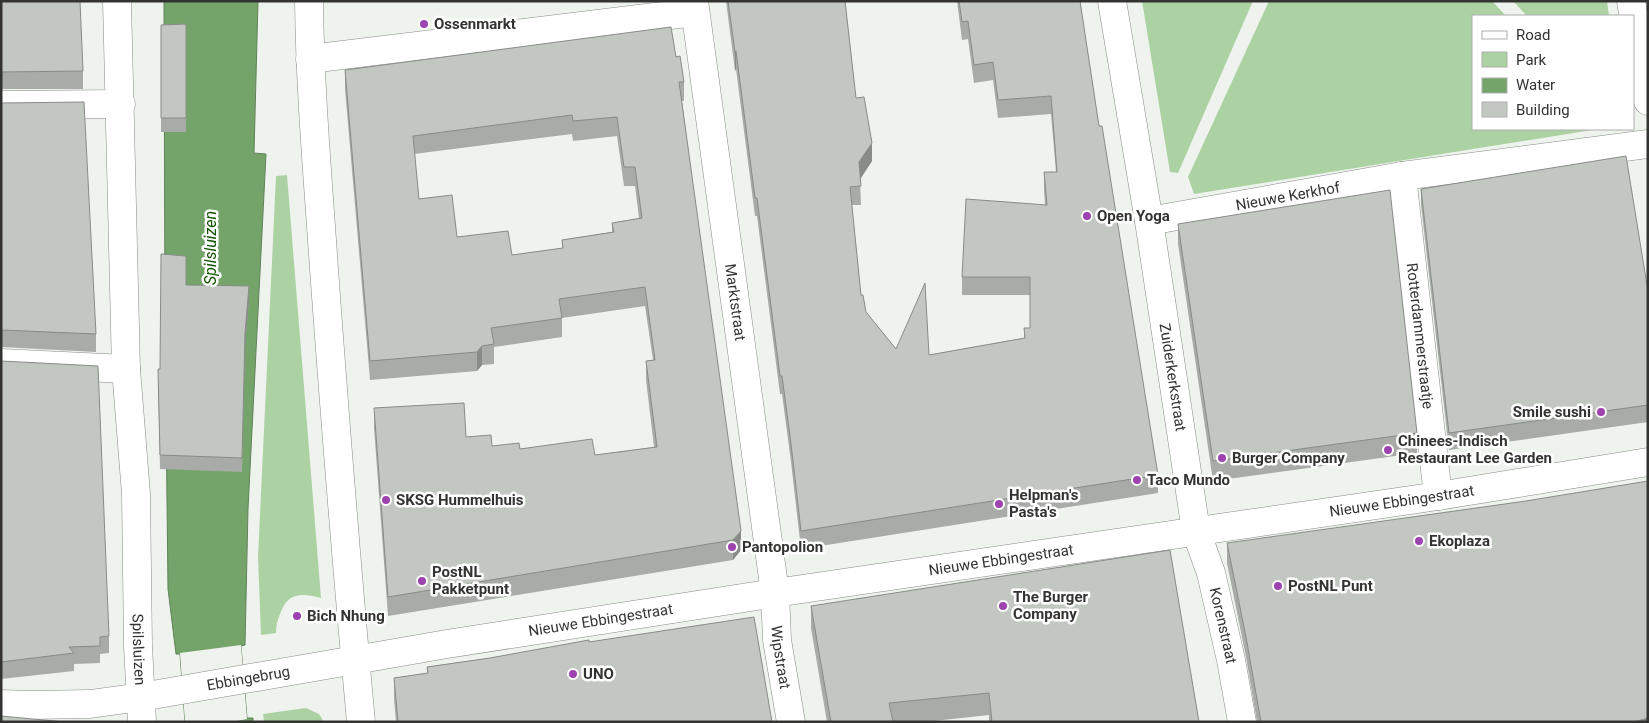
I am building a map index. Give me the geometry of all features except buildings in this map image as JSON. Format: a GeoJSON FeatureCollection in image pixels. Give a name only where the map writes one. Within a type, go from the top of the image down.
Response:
{"type":"FeatureCollection","features":[{"type":"Feature","properties":{"kind":"street","name":"Spilsluizen"},"geometry":{"type":"LineString","coordinates":[[117,1],[126,369],[136,494],[138,646],[141,709]]}},
{"type":"Feature","properties":{"kind":"street"},"geometry":{"type":"LineString","coordinates":[[309,1],[310,59],[330,360],[354,661],[361,722]]}},
{"type":"Feature","properties":{"kind":"street"},"geometry":{"type":"LineString","coordinates":[[1112,1],[1149,222]]}},
{"type":"Feature","properties":{"kind":"street"},"geometry":{"type":"LineString","coordinates":[[1631,1],[1633,15]]}},
{"type":"Feature","properties":{"kind":"street"},"geometry":{"type":"LineString","coordinates":[[310,59],[694,7]]}},
{"type":"Feature","properties":{"kind":"street","name":"Marktstraat"},"geometry":{"type":"LineString","coordinates":[[694,7],[775,593]]}},
{"type":"Feature","properties":{"kind":"street"},"geometry":{"type":"LineString","coordinates":[[1634,19],[1648,101]]}},
{"type":"Feature","properties":{"kind":"street"},"geometry":{"type":"LineString","coordinates":[[1,104],[121,104]]}},
{"type":"Feature","properties":{"kind":"street","name":"Nieuwe Kerkhof"},"geometry":{"type":"LineString","coordinates":[[1149,222],[1402,176],[1648,144]]}},
{"type":"Feature","properties":{"kind":"street","name":"Rotterdammerstraatje"},"geometry":{"type":"LineString","coordinates":[[1402,176],[1438,496]]}},
{"type":"Feature","properties":{"kind":"street","name":"Zuiderkerkstraat"},"geometry":{"type":"LineString","coordinates":[[1149,222],[1196,531]]}},
{"type":"Feature","properties":{"kind":"street"},"geometry":{"type":"LineString","coordinates":[[1,363],[126,369]]}},
{"type":"Feature","properties":{"kind":"street","name":"Nieuwe Ebbingestraat"},"geometry":{"type":"LineString","coordinates":[[354,661],[447,644],[775,593],[1438,496],[1648,462]]}},
{"type":"Feature","properties":{"kind":"street","name":"Korenstraat"},"geometry":{"type":"LineString","coordinates":[[1196,531],[1211,573],[1231,660],[1242,722]]}},
{"type":"Feature","properties":{"kind":"street","name":"Wipstraat"},"geometry":{"type":"LineString","coordinates":[[775,593],[777,640],[790,722]]}},
{"type":"Feature","properties":{"kind":"street","name":"Ebbingebrug"},"geometry":{"type":"LineString","coordinates":[[1,704],[90,704],[141,709],[182,691],[354,661]]}},
{"type":"Feature","properties":{"kind":"green space"},"geometry":{"type":"Polygon","coordinates":[[[1142,1],[1253,1],[1178,173],[1170,172],[1142,1]]]}},
{"type":"Feature","properties":{"kind":"green space"},"geometry":{"type":"Polygon","coordinates":[[[1269,1],[1492,1],[1505,15],[1472,15],[1472,130],[1592,130],[1194,194],[1188,177],[1269,1]]]}},
{"type":"Feature","properties":{"kind":"green space"},"geometry":{"type":"Polygon","coordinates":[[[1513,1],[1607,1],[1609,15],[1526,15],[1513,1]]]}},
{"type":"Feature","properties":{"kind":"green space"},"geometry":{"type":"Polygon","coordinates":[[[287,175],[321,598],[301,595],[291,598],[280,614],[276,633],[261,635],[258,557],[276,176],[287,175]]]}},
{"type":"Feature","properties":{"kind":"green space"},"geometry":{"type":"Polygon","coordinates":[[[306,708],[319,714],[324,722],[264,722],[263,714],[306,708]]]}},
{"type":"Feature","properties":{"kind":"water"},"geometry":{"type":"Polygon","coordinates":[[[164,1],[258,1],[254,153],[266,154],[248,509],[245,645],[241,646],[247,718],[253,718],[253,722],[185,722],[180,654],[176,654],[168,589],[164,1]]]}},
{"type":"Feature","properties":{"kind":"pier"},"geometry":{"type":"Polygon","coordinates":[[[241,645],[247,719],[231,722],[185,722],[180,653],[241,645]]]}},
{"type":"Feature","properties":{"kind":"place","name":"Ossenmarkt"},"geometry":{"type":"Point","coordinates":[424,24]}},
{"type":"Feature","properties":{"kind":"place","name":"Open Yoga"},"geometry":{"type":"Point","coordinates":[1087,216]}},
{"type":"Feature","properties":{"kind":"place","name":"Smile sushi"},"geometry":{"type":"Point","coordinates":[1601,412]}},
{"type":"Feature","properties":{"kind":"place","name":"Chinees-Indisch Restaurant Lee Garden"},"geometry":{"type":"Point","coordinates":[1388,450]}},
{"type":"Feature","properties":{"kind":"place","name":"Burger Company"},"geometry":{"type":"Point","coordinates":[1222,458]}},
{"type":"Feature","properties":{"kind":"place","name":"Taco Mundo"},"geometry":{"type":"Point","coordinates":[1137,480]}},
{"type":"Feature","properties":{"kind":"place","name":"SKSG Hummelhuis"},"geometry":{"type":"Point","coordinates":[386,500]}},
{"type":"Feature","properties":{"kind":"place","name":"Helpman's Pasta's"},"geometry":{"type":"Point","coordinates":[999,504]}},
{"type":"Feature","properties":{"kind":"place","name":"Ekoplaza"},"geometry":{"type":"Point","coordinates":[1419,541]}},
{"type":"Feature","properties":{"kind":"place","name":"Pantopolion"},"geometry":{"type":"Point","coordinates":[732,547]}},
{"type":"Feature","properties":{"kind":"place","name":"PostNL Pakketpunt"},"geometry":{"type":"Point","coordinates":[422,581]}},
{"type":"Feature","properties":{"kind":"place","name":"PostNL Punt"},"geometry":{"type":"Point","coordinates":[1278,586]}},
{"type":"Feature","properties":{"kind":"place","name":"The Burger Company"},"geometry":{"type":"Point","coordinates":[1003,606]}},
{"type":"Feature","properties":{"kind":"place","name":"Bich Nhung"},"geometry":{"type":"Point","coordinates":[297,616]}},
{"type":"Feature","properties":{"kind":"place","name":"UNO"},"geometry":{"type":"Point","coordinates":[573,674]}}]}
